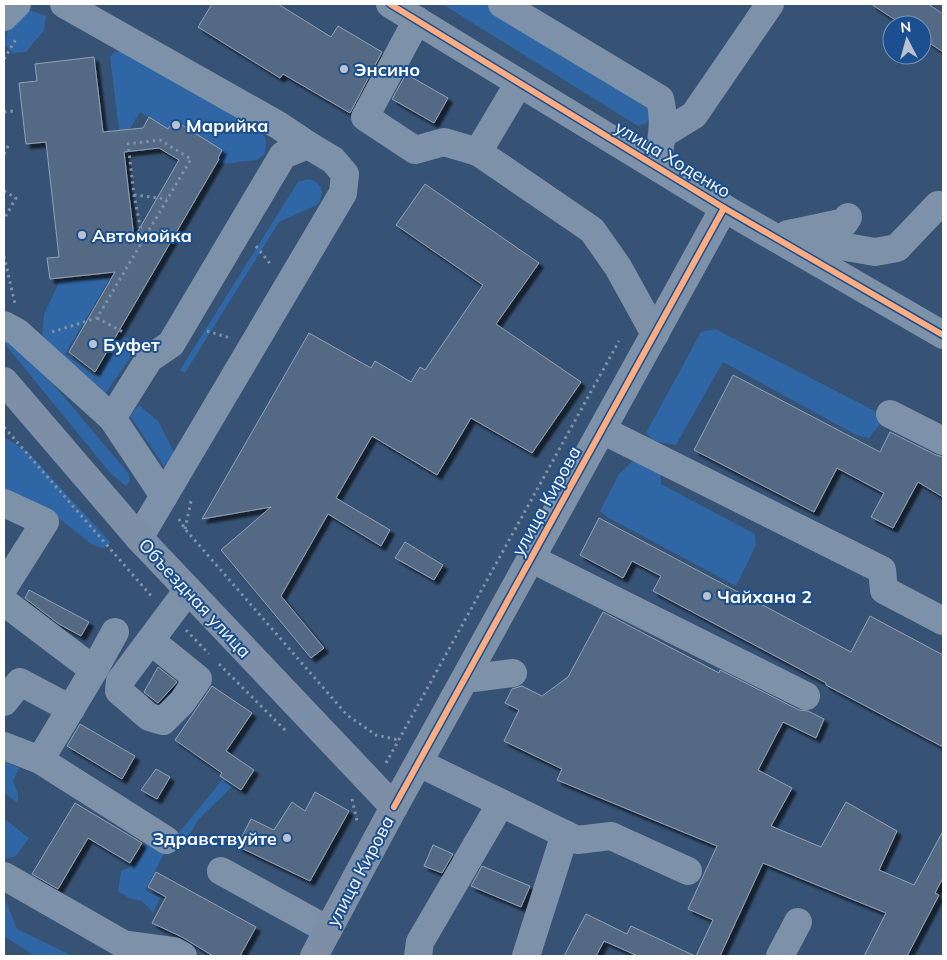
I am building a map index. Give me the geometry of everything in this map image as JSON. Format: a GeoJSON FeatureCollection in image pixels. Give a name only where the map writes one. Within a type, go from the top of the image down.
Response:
{"type":"FeatureCollection","features":[{"type":"Feature","properties":{"kind":"main road","name":"Объездная улица"},"geometry":{"type":"LineString","coordinates":[[4,381],[139,538],[394,808]]}},
{"type":"Feature","properties":{"kind":"main road","name":"улица Кирова"},"geometry":{"type":"LineString","coordinates":[[314,956],[394,808]]}},
{"type":"Feature","properties":{"kind":"street"},"geometry":{"type":"LineString","coordinates":[[4,17],[16,4]]}},
{"type":"Feature","properties":{"kind":"street"},"geometry":{"type":"LineString","coordinates":[[64,4],[278,125],[334,160],[344,174],[343,193],[139,538]]}},
{"type":"Feature","properties":{"kind":"street"},"geometry":{"type":"LineString","coordinates":[[502,4],[660,99],[663,111],[663,134],[656,166]]}},
{"type":"Feature","properties":{"kind":"street"},"geometry":{"type":"LineString","coordinates":[[663,134],[694,115],[770,4]]}},
{"type":"Feature","properties":{"kind":"street"},"geometry":{"type":"LineString","coordinates":[[406,10],[365,117],[415,150],[444,142],[478,152],[592,230],[618,267],[655,334]]}},
{"type":"Feature","properties":{"kind":"street","name":"улица Ходенко"},"geometry":{"type":"LineString","coordinates":[[406,10],[519,83],[724,208],[782,234],[943,335]]}},
{"type":"Feature","properties":{"kind":"street"},"geometry":{"type":"LineString","coordinates":[[478,152],[519,83]]}},
{"type":"Feature","properties":{"kind":"street"},"geometry":{"type":"LineString","coordinates":[[278,125],[283,155]]}},
{"type":"Feature","properties":{"kind":"street"},"geometry":{"type":"LineString","coordinates":[[112,418],[149,360],[171,344],[283,155],[308,144]]}},
{"type":"Feature","properties":{"kind":"street"},"geometry":{"type":"LineString","coordinates":[[782,234],[875,252],[897,248],[938,205],[943,205]]}},
{"type":"Feature","properties":{"kind":"street","name":"улица Кирова"},"geometry":{"type":"LineString","coordinates":[[394,808],[724,208]]}},
{"type":"Feature","properties":{"kind":"street"},"geometry":{"type":"LineString","coordinates":[[782,234],[845,222],[848,217]]}},
{"type":"Feature","properties":{"kind":"street"},"geometry":{"type":"LineString","coordinates":[[10,316],[17,332],[112,418],[164,496]]}},
{"type":"Feature","properties":{"kind":"street"},"geometry":{"type":"LineString","coordinates":[[890,414],[943,442]]}},
{"type":"Feature","properties":{"kind":"street"},"geometry":{"type":"LineString","coordinates":[[602,430],[882,570],[884,590],[943,621]]}},
{"type":"Feature","properties":{"kind":"street"},"geometry":{"type":"LineString","coordinates":[[4,503],[46,522],[4,588]]}},
{"type":"Feature","properties":{"kind":"street"},"geometry":{"type":"LineString","coordinates":[[532,560],[806,696]]}},
{"type":"Feature","properties":{"kind":"street"},"geometry":{"type":"LineString","coordinates":[[151,640],[188,590]]}},
{"type":"Feature","properties":{"kind":"street"},"geometry":{"type":"LineString","coordinates":[[4,602],[94,670]]}},
{"type":"Feature","properties":{"kind":"street"},"geometry":{"type":"LineString","coordinates":[[40,760],[115,632]]}},
{"type":"Feature","properties":{"kind":"street"},"geometry":{"type":"LineString","coordinates":[[465,679],[513,673]]}},
{"type":"Feature","properties":{"kind":"street"},"geometry":{"type":"LineString","coordinates":[[4,702],[20,682],[71,709]]}},
{"type":"Feature","properties":{"kind":"street"},"geometry":{"type":"LineString","coordinates":[[4,746],[40,760],[166,840]]}},
{"type":"Feature","properties":{"kind":"street"},"geometry":{"type":"LineString","coordinates":[[419,763],[577,840],[611,836],[688,871]]}},
{"type":"Feature","properties":{"kind":"street"},"geometry":{"type":"LineString","coordinates":[[418,956],[420,942],[501,803]]}},
{"type":"Feature","properties":{"kind":"street"},"geometry":{"type":"LineString","coordinates":[[526,956],[565,834]]}},
{"type":"Feature","properties":{"kind":"street"},"geometry":{"type":"LineString","coordinates":[[221,871],[328,930]]}},
{"type":"Feature","properties":{"kind":"street"},"geometry":{"type":"LineString","coordinates":[[4,876],[123,944],[174,950],[183,956]]}},
{"type":"Feature","properties":{"kind":"street"},"geometry":{"type":"LineString","coordinates":[[780,956],[798,922]]}},
{"type":"Feature","properties":{"kind":"path"},"geometry":{"type":"LineString","coordinates":[[4,112],[14,112]]}},
{"type":"Feature","properties":{"kind":"path"},"geometry":{"type":"LineString","coordinates":[[44,334],[97,318],[143,241],[191,159],[160,140],[128,144],[134,195],[143,241]]}},
{"type":"Feature","properties":{"kind":"path"},"geometry":{"type":"LineString","coordinates":[[4,154],[9,144]]}},
{"type":"Feature","properties":{"kind":"path"},"geometry":{"type":"LineString","coordinates":[[4,191],[16,198],[4,219]]}},
{"type":"Feature","properties":{"kind":"path"},"geometry":{"type":"LineString","coordinates":[[134,195],[167,199]]}},
{"type":"Feature","properties":{"kind":"path"},"geometry":{"type":"LineString","coordinates":[[4,256],[10,316]]}},
{"type":"Feature","properties":{"kind":"path"},"geometry":{"type":"LineString","coordinates":[[97,318],[123,332]]}},
{"type":"Feature","properties":{"kind":"path"},"geometry":{"type":"LineString","coordinates":[[164,496],[185,529],[347,715],[376,735],[399,740]]}},
{"type":"Feature","properties":{"kind":"shaded area"},"geometry":{"type":"Polygon","coordinates":[[[442,4],[485,4],[648,102],[651,115],[647,123],[638,126],[442,4]]]}},
{"type":"Feature","properties":{"kind":"shaded area"},"geometry":{"type":"Polygon","coordinates":[[[30,10],[46,16],[44,31],[26,52],[13,53],[5,45],[7,33],[11,23],[18,15],[30,10]]]}},
{"type":"Feature","properties":{"kind":"shaded area"},"geometry":{"type":"Polygon","coordinates":[[[125,51],[261,131],[266,139],[265,154],[257,160],[214,165],[222,150],[209,143],[168,129],[140,112],[129,130],[119,130],[110,57],[115,52],[125,51]]]}},
{"type":"Feature","properties":{"kind":"shaded area"},"geometry":{"type":"Polygon","coordinates":[[[309,179],[321,187],[320,201],[315,206],[279,222],[185,373],[180,370],[298,182],[309,179]]]}},
{"type":"Feature","properties":{"kind":"shaded area"},"geometry":{"type":"Polygon","coordinates":[[[110,278],[65,354],[96,377],[118,339],[128,338],[139,345],[101,400],[42,340],[44,314],[60,281],[110,278]]]}},
{"type":"Feature","properties":{"kind":"shaded area"},"geometry":{"type":"Polygon","coordinates":[[[715,329],[881,414],[882,421],[869,438],[856,435],[723,362],[676,445],[654,441],[646,433],[701,332],[715,329]]]}},
{"type":"Feature","properties":{"kind":"shaded area"},"geometry":{"type":"Polygon","coordinates":[[[4,333],[17,341],[129,474],[130,482],[126,486],[111,474],[4,343],[4,333]]]}},
{"type":"Feature","properties":{"kind":"shaded area"},"geometry":{"type":"Polygon","coordinates":[[[139,405],[158,421],[175,454],[164,466],[130,416],[139,405]]]}},
{"type":"Feature","properties":{"kind":"shaded area"},"geometry":{"type":"Polygon","coordinates":[[[4,437],[28,452],[111,543],[103,548],[93,545],[49,511],[4,494],[4,437]]]}},
{"type":"Feature","properties":{"kind":"shaded area"},"geometry":{"type":"Polygon","coordinates":[[[634,460],[660,468],[661,484],[755,534],[756,545],[736,586],[607,517],[600,511],[619,474],[634,460]]]}},
{"type":"Feature","properties":{"kind":"shaded area"},"geometry":{"type":"Polygon","coordinates":[[[4,761],[19,768],[13,781],[18,794],[18,803],[4,793],[4,761]]]}},
{"type":"Feature","properties":{"kind":"shaded area"},"geometry":{"type":"Polygon","coordinates":[[[223,779],[233,786],[198,820],[184,844],[177,835],[223,779]]]}},
{"type":"Feature","properties":{"kind":"shaded area"},"geometry":{"type":"Polygon","coordinates":[[[6,820],[29,838],[16,856],[4,859],[4,822],[6,820]]]}},
{"type":"Feature","properties":{"kind":"shaded area"},"geometry":{"type":"Polygon","coordinates":[[[146,841],[165,852],[145,890],[160,898],[153,913],[142,901],[129,898],[118,891],[121,871],[138,861],[146,841]]]}},
{"type":"Feature","properties":{"kind":"shaded area"},"geometry":{"type":"Polygon","coordinates":[[[4,896],[17,929],[73,956],[35,956],[4,936],[4,896]]]}},
{"type":"Feature","properties":{"kind":"building"},"geometry":{"type":"Polygon","coordinates":[[[212,4],[278,4],[331,37],[338,26],[382,52],[350,113],[283,74],[280,78],[198,27],[212,4]]]}},
{"type":"Feature","properties":{"kind":"building"},"geometry":{"type":"Polygon","coordinates":[[[871,4],[928,4],[943,14],[943,52],[932,45],[932,15],[888,15],[871,4]]]}},
{"type":"Feature","properties":{"kind":"building"},"geometry":{"type":"Polygon","coordinates":[[[94,57],[103,132],[143,128],[149,117],[168,129],[174,120],[222,150],[219,159],[95,372],[69,352],[115,272],[50,279],[47,258],[59,257],[46,142],[26,144],[19,83],[37,81],[35,64],[94,57]],[[159,148],[124,152],[134,238],[179,160],[159,148]]]}},
{"type":"Feature","properties":{"kind":"building"},"geometry":{"type":"Polygon","coordinates":[[[406,74],[448,98],[434,123],[392,99],[406,74]]]}},
{"type":"Feature","properties":{"kind":"building"},"geometry":{"type":"Polygon","coordinates":[[[425,184],[539,263],[496,324],[581,382],[532,453],[471,418],[437,475],[372,436],[336,498],[390,530],[381,546],[328,514],[281,596],[324,648],[311,658],[221,550],[271,507],[202,519],[309,333],[371,368],[375,361],[411,382],[420,367],[425,370],[483,285],[396,225],[425,184]]]}},
{"type":"Feature","properties":{"kind":"building"},"geometry":{"type":"Polygon","coordinates":[[[733,375],[880,452],[890,432],[943,457],[943,497],[918,482],[893,528],[871,517],[884,493],[837,468],[814,512],[694,450],[733,375]]]}},
{"type":"Feature","properties":{"kind":"building"},"geometry":{"type":"Polygon","coordinates":[[[599,518],[851,652],[870,616],[943,655],[943,747],[653,591],[661,576],[632,561],[623,578],[580,555],[599,518]]]}},
{"type":"Feature","properties":{"kind":"building"},"geometry":{"type":"Polygon","coordinates":[[[405,542],[443,565],[434,580],[395,558],[405,542]]]}},
{"type":"Feature","properties":{"kind":"building"},"geometry":{"type":"Polygon","coordinates":[[[29,590],[89,622],[81,636],[59,624],[25,598],[29,590]]]}},
{"type":"Feature","properties":{"kind":"building"},"geometry":{"type":"Polygon","coordinates":[[[603,612],[719,673],[720,670],[799,710],[808,711],[824,719],[816,738],[783,722],[758,770],[792,788],[771,826],[821,847],[846,802],[897,831],[879,870],[914,885],[943,831],[943,878],[935,893],[939,895],[907,956],[864,956],[886,913],[763,863],[720,956],[696,956],[713,920],[688,909],[717,846],[557,780],[562,769],[504,741],[519,710],[505,703],[512,689],[522,686],[542,696],[568,677],[603,612]]]}},
{"type":"Feature","properties":{"kind":"building"},"geometry":{"type":"Polygon","coordinates":[[[158,667],[177,682],[158,703],[144,692],[158,667]]]}},
{"type":"Feature","properties":{"kind":"building"},"geometry":{"type":"Polygon","coordinates":[[[212,686],[252,713],[226,751],[254,770],[241,790],[220,776],[222,773],[175,740],[212,686]]]}},
{"type":"Feature","properties":{"kind":"building"},"geometry":{"type":"Polygon","coordinates":[[[80,724],[135,756],[122,779],[67,746],[80,724]]]}},
{"type":"Feature","properties":{"kind":"building"},"geometry":{"type":"Polygon","coordinates":[[[156,769],[170,777],[157,799],[141,790],[156,769]]]}},
{"type":"Feature","properties":{"kind":"building","name":"Здравствуйте"},"geometry":{"type":"Polygon","coordinates":[[[315,792],[349,811],[310,881],[237,846],[251,819],[274,830],[292,802],[305,811],[315,792]]]}},
{"type":"Feature","properties":{"kind":"building"},"geometry":{"type":"Polygon","coordinates":[[[75,803],[142,843],[130,863],[88,838],[58,889],[32,874],[75,803]]]}},
{"type":"Feature","properties":{"kind":"building"},"geometry":{"type":"Polygon","coordinates":[[[433,845],[453,854],[442,873],[424,866],[433,845]]]}},
{"type":"Feature","properties":{"kind":"building"},"geometry":{"type":"Polygon","coordinates":[[[482,866],[530,886],[521,907],[471,886],[482,866]]]}},
{"type":"Feature","properties":{"kind":"building"},"geometry":{"type":"Polygon","coordinates":[[[156,872],[256,927],[240,956],[213,956],[182,937],[152,923],[166,897],[148,887],[156,872]]]}},
{"type":"Feature","properties":{"kind":"building"},"geometry":{"type":"Polygon","coordinates":[[[586,914],[627,934],[631,926],[695,956],[638,956],[604,941],[596,956],[564,956],[586,914]]]}},
{"type":"Feature","properties":{"kind":"cycle path"},"geometry":{"type":"LineString","coordinates":[[390,4],[724,208],[943,335]]}},
{"type":"Feature","properties":{"kind":"cycle path"},"geometry":{"type":"LineString","coordinates":[[394,807],[724,208]]}},
{"type":"Feature","properties":{"kind":"place","name":"Энсино"},"geometry":{"type":"Point","coordinates":[344,69]}},
{"type":"Feature","properties":{"kind":"place","name":"Марийка"},"geometry":{"type":"Point","coordinates":[176,125]}},
{"type":"Feature","properties":{"kind":"place","name":"Автомойка"},"geometry":{"type":"Point","coordinates":[82,235]}},
{"type":"Feature","properties":{"kind":"place","name":"Буфет"},"geometry":{"type":"Point","coordinates":[93,344]}},
{"type":"Feature","properties":{"kind":"place","name":"Чайхана 2"},"geometry":{"type":"Point","coordinates":[707,596]}},
{"type":"Feature","properties":{"kind":"place","name":"Здравствуйте"},"geometry":{"type":"Point","coordinates":[287,838]}}]}
